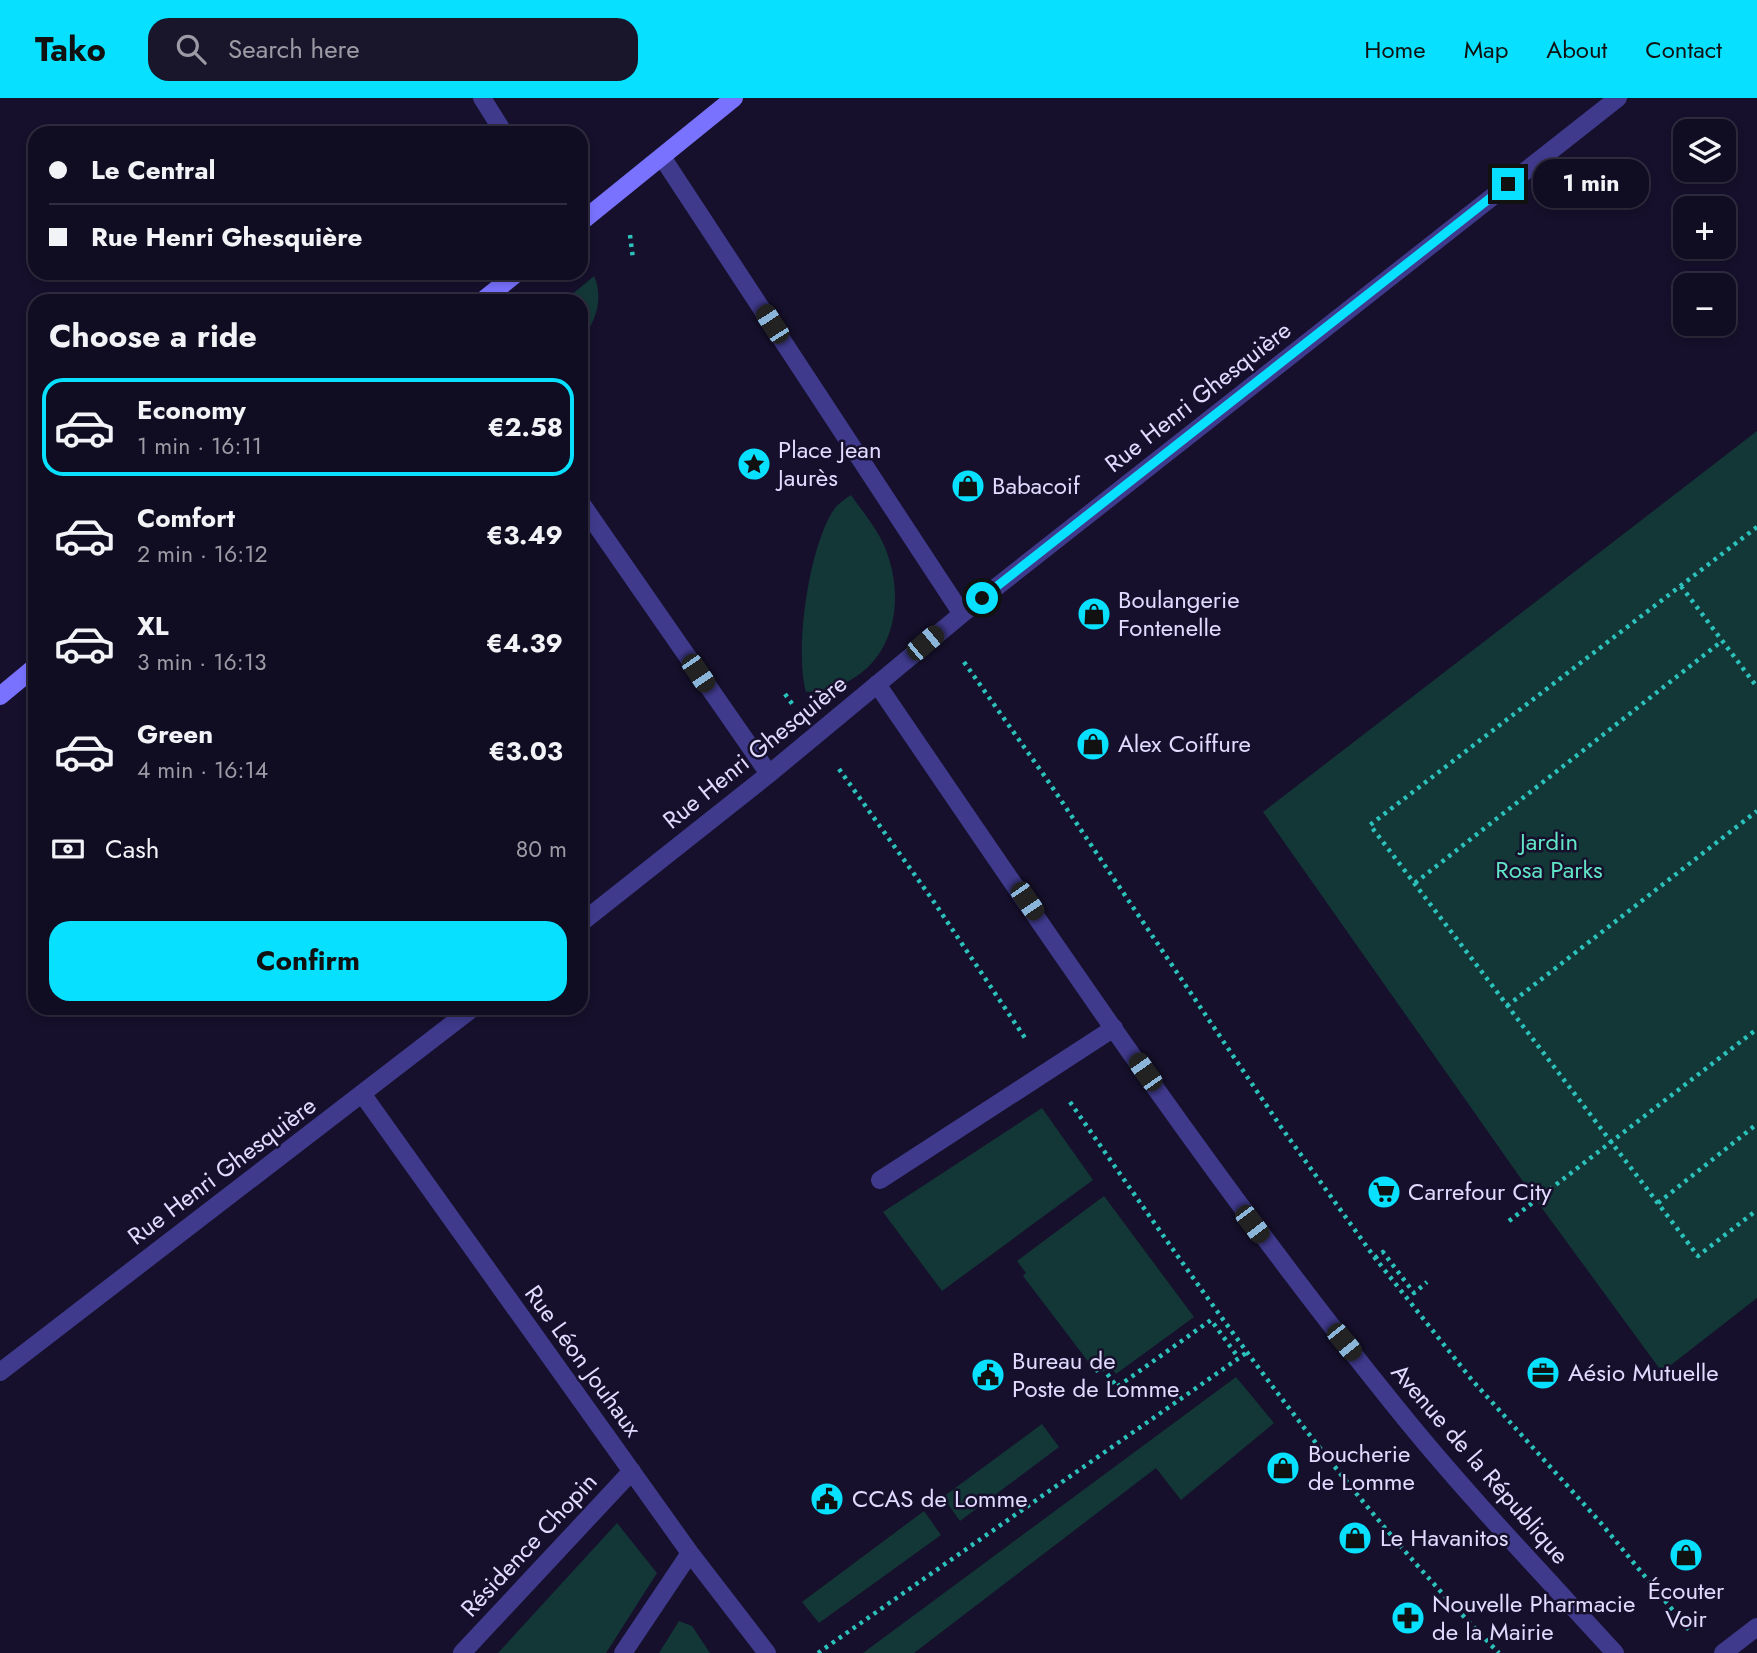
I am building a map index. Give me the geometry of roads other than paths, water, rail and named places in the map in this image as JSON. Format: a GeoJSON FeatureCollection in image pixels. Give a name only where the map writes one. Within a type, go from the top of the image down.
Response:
{"type":"FeatureCollection","features":[{"type":"Feature","properties":{"kind":"street"},"geometry":{"type":"LineString","coordinates":[[482,98],[500,126]]}},
{"type":"Feature","properties":{"kind":"street"},"geometry":{"type":"LineString","coordinates":[[588,216],[734,98]]}},
{"type":"Feature","properties":{"kind":"street","name":"Rue Henri Ghesquière"},"geometry":{"type":"LineString","coordinates":[[588,917],[769,774],[962,614],[1618,98]]}},
{"type":"Feature","properties":{"kind":"street"},"geometry":{"type":"LineString","coordinates":[[662,157],[962,614]]}},
{"type":"Feature","properties":{"kind":"street"},"geometry":{"type":"LineString","coordinates":[[491,294],[508,280]]}},
{"type":"Feature","properties":{"kind":"street"},"geometry":{"type":"LineString","coordinates":[[588,513],[769,774]]}},
{"type":"Feature","properties":{"kind":"street"},"geometry":{"type":"LineString","coordinates":[[0,696],[28,673]]}},
{"type":"Feature","properties":{"kind":"street","name":"Avenue de la République"},"geometry":{"type":"LineString","coordinates":[[877,684],[1252,1224],[1393,1404],[1458,1481],[1615,1653]]}},
{"type":"Feature","properties":{"kind":"street","name":"Rue Henri Ghesquière"},"geometry":{"type":"LineString","coordinates":[[0,1372],[464,1015]]}},
{"type":"Feature","properties":{"kind":"street"},"geometry":{"type":"LineString","coordinates":[[880,1180],[1114,1028]]}},
{"type":"Feature","properties":{"kind":"street","name":"Rue Léon Jouhaux"},"geometry":{"type":"LineString","coordinates":[[363,1095],[690,1553],[768,1653]]}},
{"type":"Feature","properties":{"kind":"street","name":"Résidence Chopin"},"geometry":{"type":"LineString","coordinates":[[462,1653],[632,1471]]}},
{"type":"Feature","properties":{"kind":"street"},"geometry":{"type":"LineString","coordinates":[[623,1653],[690,1553]]}},
{"type":"Feature","properties":{"kind":"street"},"geometry":{"type":"LineString","coordinates":[[1723,1653],[1757,1627]]}},
{"type":"Feature","properties":{"kind":"place","name":"Place Jean Jaurès"},"geometry":{"type":"Point","coordinates":[754,464]}},
{"type":"Feature","properties":{"kind":"place","name":"Babacoif"},"geometry":{"type":"Point","coordinates":[968,486]}},
{"type":"Feature","properties":{"kind":"place","name":"Boulangerie Fontenelle"},"geometry":{"type":"Point","coordinates":[1094,614]}},
{"type":"Feature","properties":{"kind":"place","name":"Alex Coiffure"},"geometry":{"type":"Point","coordinates":[1093,744]}},
{"type":"Feature","properties":{"kind":"place","name":"Carrefour City"},"geometry":{"type":"Point","coordinates":[1384,1192]}},
{"type":"Feature","properties":{"kind":"place","name":"Aésio Mutuelle"},"geometry":{"type":"Point","coordinates":[1543,1373]}},
{"type":"Feature","properties":{"kind":"place","name":"Bureau de Poste de Lomme"},"geometry":{"type":"Point","coordinates":[988,1375]}},
{"type":"Feature","properties":{"kind":"place","name":"Boucherie de Lomme"},"geometry":{"type":"Point","coordinates":[1283,1468]}},
{"type":"Feature","properties":{"kind":"place","name":"CCAS de Lomme"},"geometry":{"type":"Point","coordinates":[827,1499]}},
{"type":"Feature","properties":{"kind":"place","name":"Le Havanitos"},"geometry":{"type":"Point","coordinates":[1355,1538]}},
{"type":"Feature","properties":{"kind":"place","name":"Écouter Voir"},"geometry":{"type":"Point","coordinates":[1686,1555]}},
{"type":"Feature","properties":{"kind":"place","name":"Nouvelle Pharmacie de la Mairie"},"geometry":{"type":"Point","coordinates":[1408,1618]}},
{"type":"Feature","properties":{"kind":"park label","name":"Jardin Rosa Parks"},"geometry":{"type":"Point","coordinates":[1549,856]}}]}
